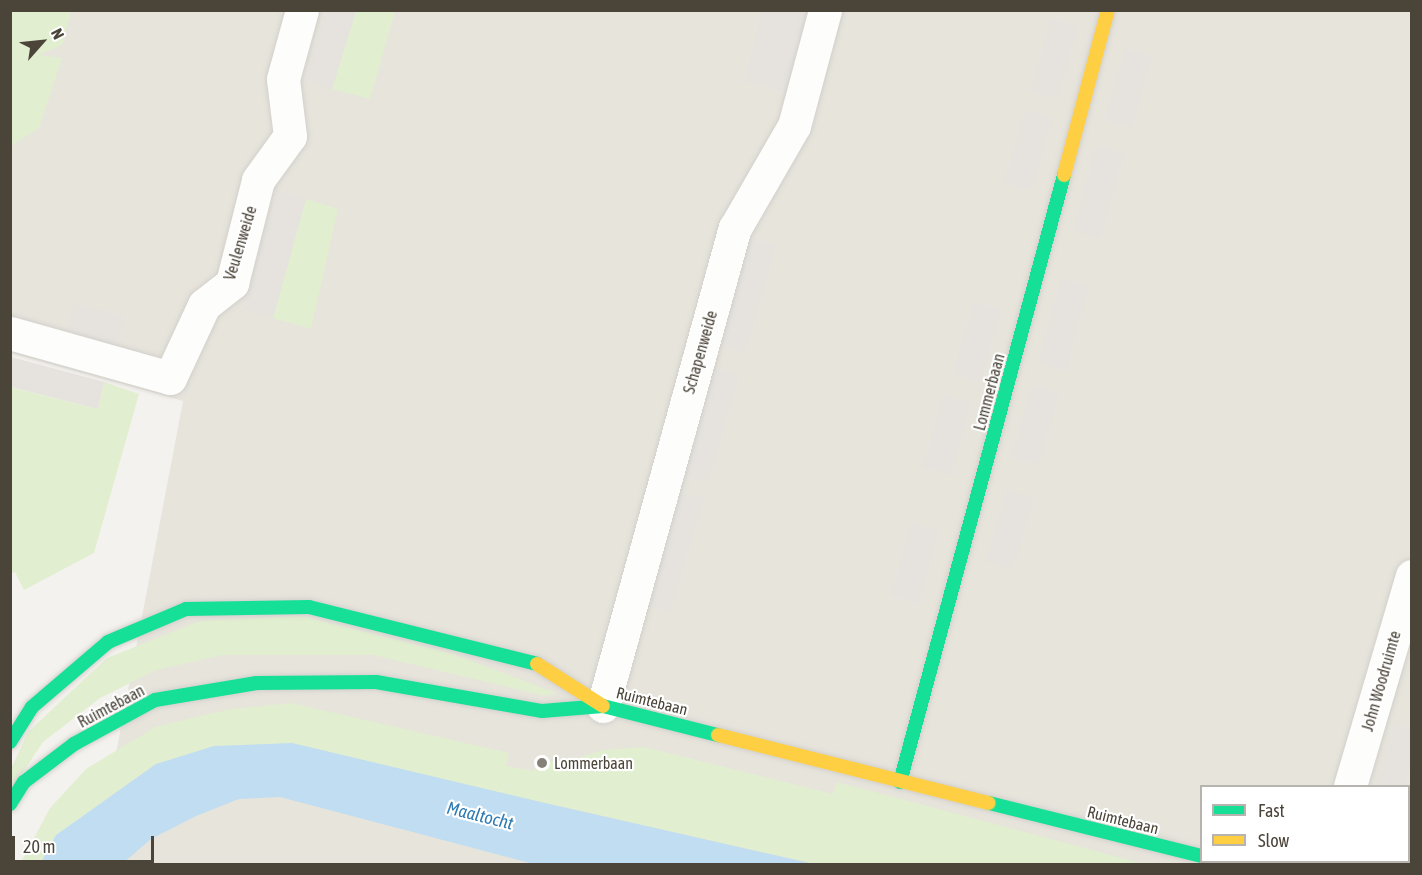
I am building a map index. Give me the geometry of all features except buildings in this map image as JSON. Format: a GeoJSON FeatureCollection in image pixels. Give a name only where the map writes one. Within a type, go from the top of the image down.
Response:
{"type":"FeatureCollection","features":[{"type":"Feature","properties":{"kind":"street","name":"Veulenweide"},"geometry":{"type":"LineString","coordinates":[[10,333],[170,378],[204,305],[232,283],[258,180],[290,136],[283,79],[302,10]]}},
{"type":"Feature","properties":{"kind":"street","name":"Schapenweide"},"geometry":{"type":"LineString","coordinates":[[603,706],[735,228],[794,126],[825,10]]}},
{"type":"Feature","properties":{"kind":"street","name":"Lommerbaan"},"geometry":{"type":"LineString","coordinates":[[900,782],[1108,10]]}},
{"type":"Feature","properties":{"kind":"street","name":"John Woodruimte"},"geometry":{"type":"LineString","coordinates":[[1350,785],[1412,576]]}},
{"type":"Feature","properties":{"kind":"street"},"geometry":{"type":"LineString","coordinates":[[10,742],[32,707],[108,642],[186,609],[309,607],[530,660],[603,706]]}},
{"type":"Feature","properties":{"kind":"street","name":"Ruimtebaan"},"geometry":{"type":"LineString","coordinates":[[10,804],[24,782],[74,744],[155,700],[257,683],[376,682],[542,711],[603,706],[1200,856]]}},
{"type":"Feature","properties":{"kind":"shaded area"},"geometry":{"type":"Polygon","coordinates":[[[10,11],[1411,11],[1411,864],[95,864],[183,401],[11,353],[10,11]]]}},
{"type":"Feature","properties":{"kind":"shaded area"},"geometry":{"type":"Polygon","coordinates":[[[326,11],[356,11],[332,89],[305,81],[326,11]]]}},
{"type":"Feature","properties":{"kind":"shaded area"},"geometry":{"type":"Polygon","coordinates":[[[762,11],[810,11],[789,93],[744,81],[762,11]]]}},
{"type":"Feature","properties":{"kind":"shaded area"},"geometry":{"type":"Polygon","coordinates":[[[1051,19],[1078,27],[1058,99],[1030,91],[1051,19]]]}},
{"type":"Feature","properties":{"kind":"shaded area"},"geometry":{"type":"Polygon","coordinates":[[[1125,48],[1152,56],[1132,128],[1104,120],[1125,48]]]}},
{"type":"Feature","properties":{"kind":"shaded area"},"geometry":{"type":"Polygon","coordinates":[[[1025,110],[1053,118],[1032,190],[1004,182],[1025,110]]]}},
{"type":"Feature","properties":{"kind":"shaded area"},"geometry":{"type":"Polygon","coordinates":[[[1096,146],[1124,154],[1101,238],[1073,231],[1096,146]]]}},
{"type":"Feature","properties":{"kind":"shaded area"},"geometry":{"type":"Polygon","coordinates":[[[277,191],[306,199],[273,318],[244,310],[277,191]]]}},
{"type":"Feature","properties":{"kind":"shaded area"},"geometry":{"type":"Polygon","coordinates":[[[747,237],[776,245],[745,354],[717,346],[747,237]]]}},
{"type":"Feature","properties":{"kind":"shaded area"},"geometry":{"type":"Polygon","coordinates":[[[1061,278],[1089,286],[1066,371],[1038,363],[1061,278]]]}},
{"type":"Feature","properties":{"kind":"shaded area"},"geometry":{"type":"Polygon","coordinates":[[[973,302],[1001,310],[981,382],[953,374],[973,302]]]}},
{"type":"Feature","properties":{"kind":"shaded area"},"geometry":{"type":"Polygon","coordinates":[[[74,303],[125,317],[116,346],[66,332],[74,303]]]}},
{"type":"Feature","properties":{"kind":"shaded area"},"geometry":{"type":"Polygon","coordinates":[[[11,357],[104,382],[98,409],[11,387],[11,357]]]}},
{"type":"Feature","properties":{"kind":"shaded area"},"geometry":{"type":"Polygon","coordinates":[[[711,366],[739,375],[708,483],[680,475],[711,366]]]}},
{"type":"Feature","properties":{"kind":"shaded area"},"geometry":{"type":"Polygon","coordinates":[[[1032,385],[1059,393],[1039,465],[1011,457],[1032,385]]]}},
{"type":"Feature","properties":{"kind":"shaded area"},"geometry":{"type":"Polygon","coordinates":[[[943,395],[971,403],[951,475],[923,467],[943,395]]]}},
{"type":"Feature","properties":{"kind":"shaded area"},"geometry":{"type":"Polygon","coordinates":[[[1006,490],[1034,498],[1013,570],[986,562],[1006,490]]]}},
{"type":"Feature","properties":{"kind":"shaded area"},"geometry":{"type":"Polygon","coordinates":[[[676,491],[704,499],[670,612],[642,604],[676,491]]]}},
{"type":"Feature","properties":{"kind":"shaded area"},"geometry":{"type":"Polygon","coordinates":[[[911,523],[939,531],[918,604],[891,595],[911,523]]]}},
{"type":"Feature","properties":{"kind":"shaded area"},"geometry":{"type":"Polygon","coordinates":[[[1394,724],[1411,729],[1411,765],[1405,785],[1376,785],[1394,724]]]}},
{"type":"Feature","properties":{"kind":"green space"},"geometry":{"type":"Polygon","coordinates":[[[10,11],[71,11],[62,45],[39,55],[62,58],[39,128],[12,145],[10,11]]]}},
{"type":"Feature","properties":{"kind":"green space"},"geometry":{"type":"Polygon","coordinates":[[[356,11],[395,11],[370,99],[332,89],[356,11]]]}},
{"type":"Feature","properties":{"kind":"green space"},"geometry":{"type":"Polygon","coordinates":[[[306,199],[338,209],[311,329],[273,318],[306,199]]]}},
{"type":"Feature","properties":{"kind":"green space"},"geometry":{"type":"Polygon","coordinates":[[[104,382],[139,394],[94,553],[24,590],[15,572],[11,574],[10,387],[98,409],[104,382]]]}},
{"type":"Feature","properties":{"kind":"green space"},"geometry":{"type":"Polygon","coordinates":[[[301,616],[453,654],[556,693],[546,696],[373,655],[222,655],[156,670],[100,698],[43,742],[11,790],[11,769],[28,732],[107,658],[200,621],[301,616]]]}},
{"type":"Feature","properties":{"kind":"green space"},"geometry":{"type":"Polygon","coordinates":[[[291,703],[509,753],[506,766],[534,771],[537,759],[561,763],[603,750],[644,747],[833,794],[837,782],[1144,864],[814,864],[545,803],[156,764],[56,835],[40,864],[20,864],[50,808],[86,769],[155,727],[230,709],[291,703]]]}},
{"type":"Feature","properties":{"kind":"water","name":"Maaltocht"},"geometry":{"type":"Polygon","coordinates":[[[292,743],[814,864],[534,864],[280,797],[239,799],[196,816],[151,839],[122,864],[40,864],[56,835],[156,764],[214,746],[292,743]]]}},
{"type":"Feature","properties":{"kind":"traffic: fast"},"geometry":{"type":"LineString","coordinates":[[900,782],[1064,175]]}},
{"type":"Feature","properties":{"kind":"traffic: fast"},"geometry":{"type":"LineString","coordinates":[[10,742],[32,707],[108,642],[186,609],[309,607],[537,664]]}},
{"type":"Feature","properties":{"kind":"traffic: fast"},"geometry":{"type":"LineString","coordinates":[[10,804],[24,782],[74,744],[155,700],[257,683],[376,682],[542,711],[603,706],[718,735]]}},
{"type":"Feature","properties":{"kind":"traffic: fast"},"geometry":{"type":"LineString","coordinates":[[989,803],[1200,856]]}},
{"type":"Feature","properties":{"kind":"traffic: fast"},"geometry":{"type":"LineString","coordinates":[[1227,863],[1232,864]]}},
{"type":"Feature","properties":{"kind":"traffic: slow"},"geometry":{"type":"LineString","coordinates":[[1064,175],[1108,10]]}},
{"type":"Feature","properties":{"kind":"traffic: slow"},"geometry":{"type":"LineString","coordinates":[[537,664],[603,706]]}},
{"type":"Feature","properties":{"kind":"traffic: slow"},"geometry":{"type":"LineString","coordinates":[[718,735],[989,803]]}},
{"type":"Feature","properties":{"kind":"place","name":"Lommerbaan"},"geometry":{"type":"Point","coordinates":[542,763]}}]}
